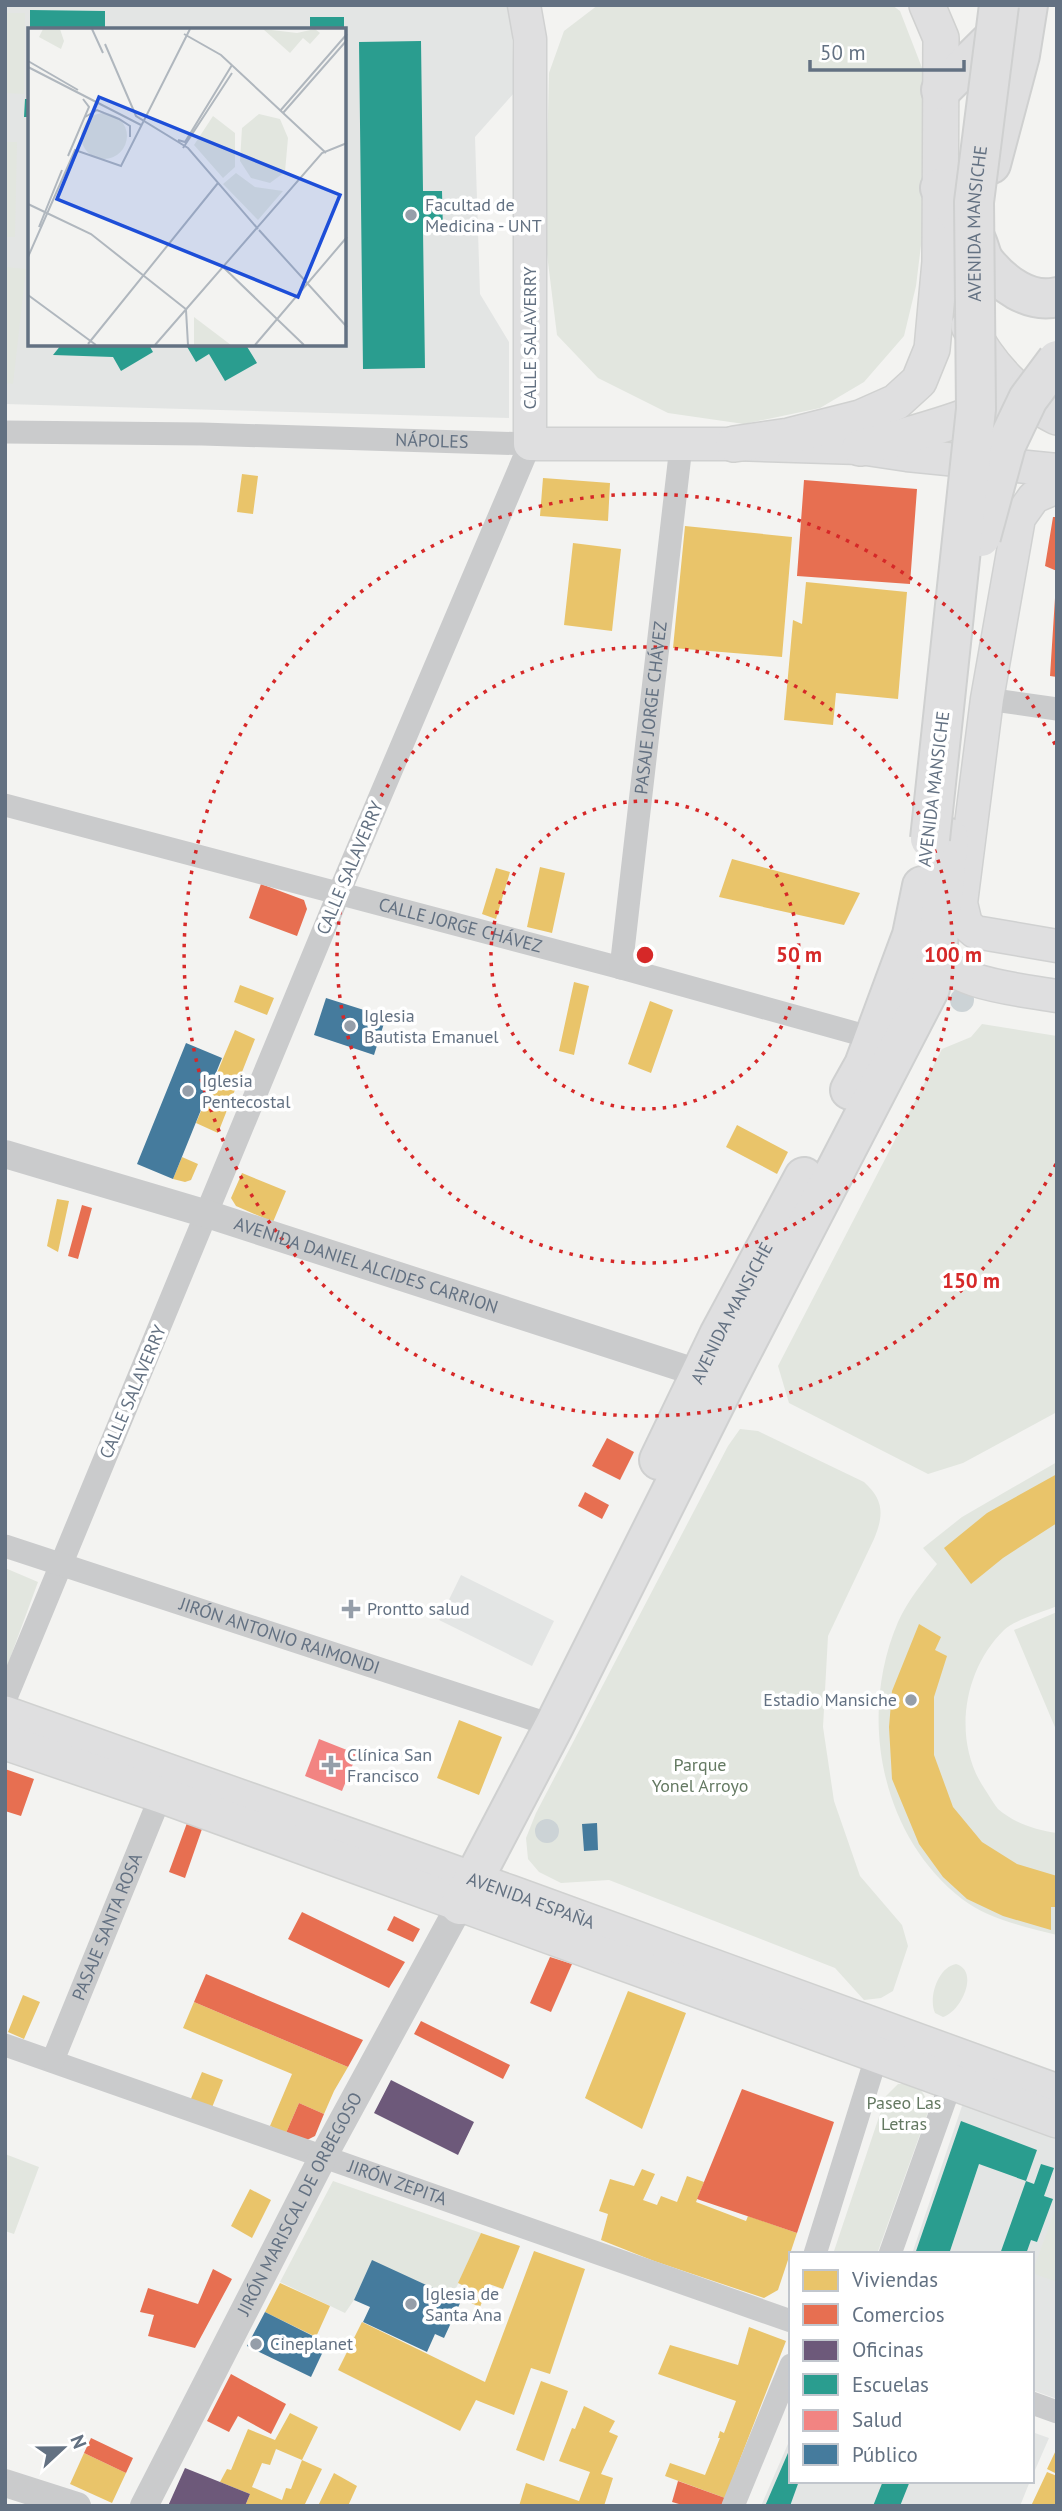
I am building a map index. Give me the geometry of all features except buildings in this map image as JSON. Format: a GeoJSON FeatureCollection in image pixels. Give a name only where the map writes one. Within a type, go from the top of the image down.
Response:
{"type":"FeatureCollection","features":[{"type":"Feature","properties":{"kind":"highway","name":"AVENIDA MANSICHE"},"geometry":{"type":"LineString","coordinates":[[939,839],[976,409],[974,202],[999,5]]}},
{"type":"Feature","properties":{"kind":"highway"},"geometry":{"type":"LineString","coordinates":[[941,90],[1006,29],[1020,5]]}},
{"type":"Feature","properties":{"kind":"highway","name":"AVENIDA MANSICHE"},"geometry":{"type":"LineString","coordinates":[[978,242],[981,204],[1020,55],[1028,5]]}},
{"type":"Feature","properties":{"kind":"highway"},"geometry":{"type":"LineString","coordinates":[[940,188],[978,242],[984,261],[1003,280],[1023,295],[1040,299],[1057,297]]}},
{"type":"Feature","properties":{"kind":"highway","name":"AVENIDA MANSICHE"},"geometry":{"type":"LineString","coordinates":[[467,1892],[660,1514],[653,1472],[713,1377],[930,988],[924,948],[982,528],[1006,445],[1028,399],[1057,360]]}},
{"type":"Feature","properties":{"kind":"highway","name":"AVENIDA MANSICHE"},"geometry":{"type":"LineString","coordinates":[[713,1377],[864,1065],[873,1038],[924,948]]}},
{"type":"Feature","properties":{"kind":"main road","name":"CALLE SALAVERRY"},"geometry":{"type":"LineString","coordinates":[[524,5],[530,39],[530,444]]}},
{"type":"Feature","properties":{"kind":"main road"},"geometry":{"type":"LineString","coordinates":[[530,39],[548,5]]}},
{"type":"Feature","properties":{"kind":"main road"},"geometry":{"type":"LineString","coordinates":[[734,444],[789,436],[860,418],[896,402],[919,381],[932,349],[940,262],[941,38],[927,5]]}},
{"type":"Feature","properties":{"kind":"main road"},"geometry":{"type":"LineString","coordinates":[[940,262],[975,338],[996,367],[1021,393],[1057,417]]}},
{"type":"Feature","properties":{"kind":"main road"},"geometry":{"type":"LineString","coordinates":[[860,448],[972,415],[1057,373]]}},
{"type":"Feature","properties":{"kind":"main road","name":"NÁPOLES"},"geometry":{"type":"LineString","coordinates":[[530,444],[734,444],[860,448],[1057,470]]}},
{"type":"Feature","properties":{"kind":"main road"},"geometry":{"type":"LineString","coordinates":[[1057,487],[1034,497],[1019,518],[987,699],[961,903],[966,924],[975,932],[1057,946]]}},
{"type":"Feature","properties":{"kind":"main road"},"geometry":{"type":"LineString","coordinates":[[924,948],[967,978],[1057,996]]}},
{"type":"Feature","properties":{"kind":"main road","name":"AVENIDA ESPAÑA"},"geometry":{"type":"LineString","coordinates":[[5,1714],[467,1892],[956,2070],[1057,2120]]}},
{"type":"Feature","properties":{"kind":"main road","name":"AVENIDA ESPAÑA"},"geometry":{"type":"LineString","coordinates":[[5,1742],[161,1795],[467,1892]]}},
{"type":"Feature","properties":{"kind":"main road","name":"AVENIDA ESPAÑA"},"geometry":{"type":"LineString","coordinates":[[956,2070],[1057,2092]]}},
{"type":"Feature","properties":{"kind":"street","name":"NÁPOLES"},"geometry":{"type":"LineString","coordinates":[[5,432],[202,434],[530,444]]}},
{"type":"Feature","properties":{"kind":"street","name":"CALLE SALAVERRY"},"geometry":{"type":"LineString","coordinates":[[5,1700],[339,893],[530,444]]}},
{"type":"Feature","properties":{"kind":"street","name":"PASAJE JORGE CHÁVEZ"},"geometry":{"type":"LineString","coordinates":[[621,968],[681,446]]}},
{"type":"Feature","properties":{"kind":"street"},"geometry":{"type":"LineString","coordinates":[[987,699],[1057,709]]}},
{"type":"Feature","properties":{"kind":"street","name":"CALLE JORGE CHÁVEZ"},"geometry":{"type":"LineString","coordinates":[[5,805],[621,968],[873,1038]]}},
{"type":"Feature","properties":{"kind":"street","name":"AVENIDA DANIEL ALCIDES CARRION"},"geometry":{"type":"LineString","coordinates":[[5,1154],[207,1214],[713,1377]]}},
{"type":"Feature","properties":{"kind":"street","name":"JIRÓN ANTONIO RAIMONDI"},"geometry":{"type":"LineString","coordinates":[[5,1546],[554,1726]]}},
{"type":"Feature","properties":{"kind":"street","name":"PASAJE SANTA ROSA"},"geometry":{"type":"LineString","coordinates":[[53,2060],[161,1795]]}},
{"type":"Feature","properties":{"kind":"street","name":"JIRÓN MARISCAL DE ORBEGOSO"},"geometry":{"type":"LineString","coordinates":[[144,2506],[324,2155],[467,1892]]}},
{"type":"Feature","properties":{"kind":"street"},"geometry":{"type":"LineString","coordinates":[[816,2252],[881,2042]]}},
{"type":"Feature","properties":{"kind":"street","name":"JIRÓN ZEPITA"},"geometry":{"type":"LineString","coordinates":[[5,2045],[789,2320]]}},
{"type":"Feature","properties":{"kind":"street"},"geometry":{"type":"LineString","coordinates":[[891,2252],[956,2070]]}},
{"type":"Feature","properties":{"kind":"street"},"geometry":{"type":"LineString","coordinates":[[733,2506],[789,2370]]}},
{"type":"Feature","properties":{"kind":"street"},"geometry":{"type":"LineString","coordinates":[[1034,2404],[1057,2412]]}},
{"type":"Feature","properties":{"kind":"street"},"geometry":{"type":"LineString","coordinates":[[5,2483],[77,2506]]}},
{"type":"Feature","properties":{"kind":"shaded area","name":"Facultad de Medicina - UNT"},"geometry":{"type":"Polygon","coordinates":[[[5,5],[511,5],[514,93],[475,137],[480,294],[509,342],[509,418],[5,404],[5,5]]]}},
{"type":"Feature","properties":{"kind":"shaded area"},"geometry":{"type":"Polygon","coordinates":[[[962,988],[971,991],[974,1000],[971,1009],[962,1012],[953,1009],[950,1000],[953,991],[962,988]]]}},
{"type":"Feature","properties":{"kind":"shaded area"},"geometry":{"type":"Polygon","coordinates":[[[461,1575],[554,1621],[532,1666],[439,1620],[461,1575]]]}},
{"type":"Feature","properties":{"kind":"shaded area"},"geometry":{"type":"Polygon","coordinates":[[[547,1819],[556,1822],[559,1831],[556,1840],[547,1843],[538,1840],[535,1831],[538,1822],[547,1819]]]}},
{"type":"Feature","properties":{"kind":"shaded area"},"geometry":{"type":"Polygon","coordinates":[[[963,2103],[1057,2135],[1057,2399],[1034,2391],[1034,2252],[913,2252],[963,2103]]]}},
{"type":"Feature","properties":{"kind":"shaded area"},"geometry":{"type":"Polygon","coordinates":[[[1034,2433],[1049,2438],[1034,2472],[1034,2433]]]}},
{"type":"Feature","properties":{"kind":"shaded area"},"geometry":{"type":"Polygon","coordinates":[[[789,2442],[789,2483],[1029,2483],[1020,2506],[761,2506],[789,2442]]]}},
{"type":"Feature","properties":{"kind":"green space"},"geometry":{"type":"Polygon","coordinates":[[[598,5],[892,5],[900,11],[931,91],[928,188],[916,286],[904,336],[864,382],[820,408],[744,424],[668,413],[598,378],[557,335],[545,238],[549,73],[564,31],[598,5]]]}},
{"type":"Feature","properties":{"kind":"green space"},"geometry":{"type":"Polygon","coordinates":[[[5,13],[25,13],[24,94],[5,93],[5,13]]]}},
{"type":"Feature","properties":{"kind":"green space"},"geometry":{"type":"Polygon","coordinates":[[[5,142],[17,142],[15,237],[5,237],[5,142]]]}},
{"type":"Feature","properties":{"kind":"green space"},"geometry":{"type":"Polygon","coordinates":[[[5,267],[26,269],[13,384],[5,383],[5,267]]]}},
{"type":"Feature","properties":{"kind":"green space"},"geometry":{"type":"Polygon","coordinates":[[[982,1024],[1057,1036],[1057,1412],[963,1463],[928,1474],[789,1403],[778,1366],[942,1049],[971,1037],[982,1024]]]}},
{"type":"Feature","properties":{"kind":"green space","name":"Parque Yonel Arroyo"},"geometry":{"type":"Polygon","coordinates":[[[740,1429],[758,1431],[864,1482],[879,1502],[881,1515],[874,1539],[828,1636],[823,1727],[834,1801],[860,1876],[902,1925],[908,1946],[893,1991],[881,1998],[864,2000],[835,1968],[609,1880],[561,1883],[539,1872],[528,1859],[526,1838],[536,1813],[728,1446],[740,1429]]]}},
{"type":"Feature","properties":{"kind":"green space","name":"Estadio Mansiche"},"geometry":{"type":"Polygon","coordinates":[[[1057,1462],[1057,1606],[1009,1626],[990,1647],[971,1686],[966,1708],[966,1730],[975,1772],[998,1809],[1026,1825],[1057,1833],[1057,1935],[1007,1922],[983,1912],[962,1899],[934,1873],[912,1842],[895,1808],[884,1771],[879,1734],[880,1696],[886,1658],[898,1622],[937,1564],[923,1548],[962,1517],[1057,1462]]]}},
{"type":"Feature","properties":{"kind":"green space"},"geometry":{"type":"Polygon","coordinates":[[[5,1568],[38,1582],[5,1672],[5,1568]]]}},
{"type":"Feature","properties":{"kind":"green space"},"geometry":{"type":"Polygon","coordinates":[[[1057,1612],[1057,1732],[1014,1630],[1057,1612]]]}},
{"type":"Feature","properties":{"kind":"green space"},"geometry":{"type":"Polygon","coordinates":[[[956,1964],[963,1968],[967,1983],[956,2008],[943,2017],[935,2013],[934,1992],[944,1971],[956,1964]]]}},
{"type":"Feature","properties":{"kind":"green space","name":"Paseo Las Letras"},"geometry":{"type":"Polygon","coordinates":[[[898,2084],[915,2084],[925,2096],[928,2112],[878,2252],[834,2252],[886,2096],[898,2084]]]}},
{"type":"Feature","properties":{"kind":"green space"},"geometry":{"type":"Polygon","coordinates":[[[5,2154],[39,2167],[14,2234],[5,2231],[5,2154]]]}},
{"type":"Feature","properties":{"kind":"green space"},"geometry":{"type":"Polygon","coordinates":[[[333,2181],[481,2233],[452,2297],[372,2261],[345,2313],[280,2282],[333,2181]]]}},
{"type":"Feature","properties":{"kind":"green space"},"geometry":{"type":"Polygon","coordinates":[[[1057,2205],[1057,2282],[1034,2274],[1057,2205]]]}},
{"type":"Feature","properties":{"kind":"place","name":"Facultad de Medicina - UNT"},"geometry":{"type":"Point","coordinates":[411,215]}},
{"type":"Feature","properties":{"kind":"place","name":"Iglesia Bautista Emanuel"},"geometry":{"type":"Point","coordinates":[350,1026]}},
{"type":"Feature","properties":{"kind":"place","name":"Iglesia Pentecostal"},"geometry":{"type":"Point","coordinates":[188,1091]}},
{"type":"Feature","properties":{"kind":"place","name":"Prontto salud"},"geometry":{"type":"Point","coordinates":[351,1609]}},
{"type":"Feature","properties":{"kind":"place","name":"Estadio Mansiche"},"geometry":{"type":"Point","coordinates":[911,1700]}},
{"type":"Feature","properties":{"kind":"place","name":"Clínica San Francisco"},"geometry":{"type":"Point","coordinates":[331,1765]}},
{"type":"Feature","properties":{"kind":"place","name":"Iglesia de Santa Ana"},"geometry":{"type":"Point","coordinates":[411,2304]}},
{"type":"Feature","properties":{"kind":"place","name":"Cineplanet"},"geometry":{"type":"Point","coordinates":[256,2344]}}]}
